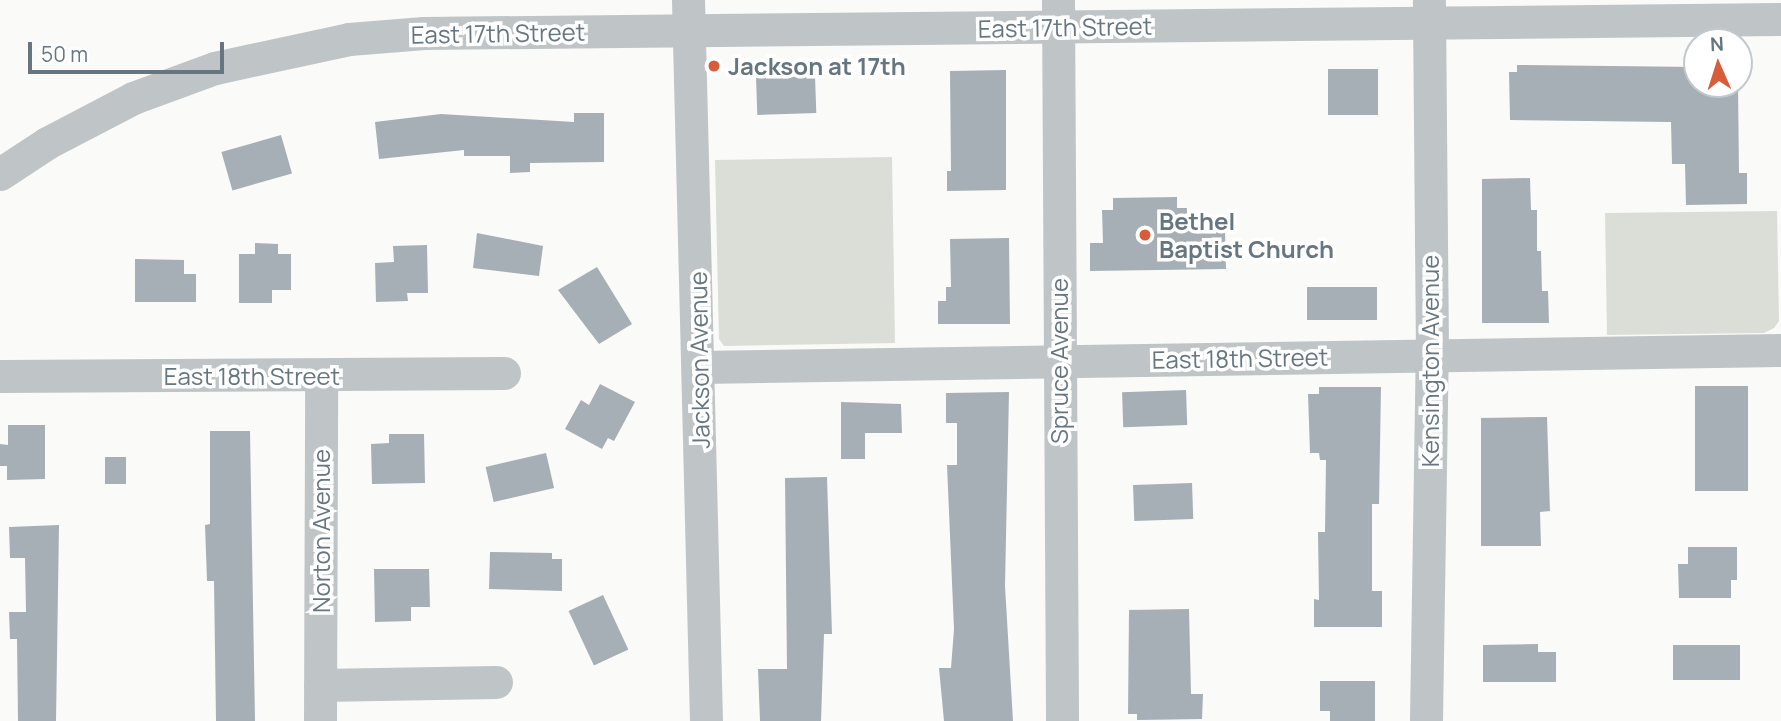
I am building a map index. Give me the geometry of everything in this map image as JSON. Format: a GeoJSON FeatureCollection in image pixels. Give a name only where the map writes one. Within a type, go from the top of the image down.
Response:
{"type":"FeatureCollection","features":[{"type":"Feature","properties":{"kind":"street","name":"East 17th Street"},"geometry":{"type":"LineString","coordinates":[[0,174],[47,143],[133,98],[215,68],[349,39],[689,15],[1429,12],[1781,19]]}},
{"type":"Feature","properties":{"kind":"street","name":"Kensington Avenue"},"geometry":{"type":"LineString","coordinates":[[1426,721],[1432,354],[1429,12]]}},
{"type":"Feature","properties":{"kind":"street","name":"Spruce Avenue"},"geometry":{"type":"LineString","coordinates":[[1058,14],[1062,721]]}},
{"type":"Feature","properties":{"kind":"street","name":"Jackson Avenue"},"geometry":{"type":"LineString","coordinates":[[689,15],[706,721]]}},
{"type":"Feature","properties":{"kind":"street","name":"East 18th Street"},"geometry":{"type":"LineString","coordinates":[[699,367],[1781,350]]}},
{"type":"Feature","properties":{"kind":"street","name":"East 18th Street"},"geometry":{"type":"LineString","coordinates":[[0,376],[504,373]]}},
{"type":"Feature","properties":{"kind":"street","name":"Norton Avenue"},"geometry":{"type":"LineString","coordinates":[[320,721],[321,376]]}},
{"type":"Feature","properties":{"kind":"street"},"geometry":{"type":"LineString","coordinates":[[320,685],[496,682]]}},
{"type":"Feature","properties":{"kind":"shaded area"},"geometry":{"type":"Polygon","coordinates":[[[892,157],[895,343],[724,346],[719,339],[715,160],[892,157]]]}},
{"type":"Feature","properties":{"kind":"shaded area"},"geometry":{"type":"Polygon","coordinates":[[[1777,211],[1779,321],[1774,328],[1764,333],[1607,335],[1605,213],[1777,211]]]}},
{"type":"Feature","properties":{"kind":"building"},"geometry":{"type":"Polygon","coordinates":[[[1517,65],[1683,67],[1683,98],[1738,98],[1739,173],[1747,173],[1747,204],[1686,205],[1685,164],[1672,164],[1671,122],[1510,120],[1509,72],[1517,72],[1517,65]]]}},
{"type":"Feature","properties":{"kind":"building"},"geometry":{"type":"Polygon","coordinates":[[[1328,69],[1378,69],[1378,115],[1328,115],[1328,69]]]}},
{"type":"Feature","properties":{"kind":"building"},"geometry":{"type":"Polygon","coordinates":[[[1006,70],[1006,190],[947,191],[947,171],[951,171],[950,71],[1006,70]]]}},
{"type":"Feature","properties":{"kind":"building"},"geometry":{"type":"Polygon","coordinates":[[[815,76],[816,113],[757,115],[756,78],[815,76]]]}},
{"type":"Feature","properties":{"kind":"building"},"geometry":{"type":"Polygon","coordinates":[[[574,113],[604,113],[604,162],[530,163],[530,172],[510,173],[510,156],[464,156],[464,150],[379,159],[375,122],[441,114],[574,122],[574,113]]]}},
{"type":"Feature","properties":{"kind":"building"},"geometry":{"type":"Polygon","coordinates":[[[281,135],[292,173],[232,191],[221,152],[281,135]]]}},
{"type":"Feature","properties":{"kind":"building"},"geometry":{"type":"Polygon","coordinates":[[[1530,178],[1531,210],[1537,210],[1537,251],[1541,251],[1542,291],[1548,291],[1549,323],[1482,323],[1482,179],[1530,178]]]}},
{"type":"Feature","properties":{"kind":"building","name":"Bethel Baptist Church"},"geometry":{"type":"Polygon","coordinates":[[[1177,197],[1177,208],[1187,208],[1187,224],[1216,224],[1217,231],[1225,231],[1226,269],[1090,271],[1090,243],[1103,243],[1102,210],[1113,210],[1113,198],[1177,197]]]}},
{"type":"Feature","properties":{"kind":"building"},"geometry":{"type":"Polygon","coordinates":[[[477,233],[543,246],[539,276],[473,268],[477,233]]]}},
{"type":"Feature","properties":{"kind":"building"},"geometry":{"type":"Polygon","coordinates":[[[1009,238],[1010,324],[938,324],[938,301],[946,301],[946,287],[951,287],[950,239],[1009,238]]]}},
{"type":"Feature","properties":{"kind":"building"},"geometry":{"type":"Polygon","coordinates":[[[255,243],[278,244],[278,254],[291,254],[291,290],[272,290],[272,303],[239,303],[239,254],[255,254],[255,243]]]}},
{"type":"Feature","properties":{"kind":"building"},"geometry":{"type":"Polygon","coordinates":[[[427,245],[428,293],[407,293],[408,301],[376,302],[375,263],[394,262],[393,246],[427,245]]]}},
{"type":"Feature","properties":{"kind":"building"},"geometry":{"type":"Polygon","coordinates":[[[135,259],[184,260],[184,274],[196,274],[196,302],[135,302],[135,259]]]}},
{"type":"Feature","properties":{"kind":"building"},"geometry":{"type":"Polygon","coordinates":[[[597,267],[632,324],[599,344],[558,290],[597,267]]]}},
{"type":"Feature","properties":{"kind":"building"},"geometry":{"type":"Polygon","coordinates":[[[1307,287],[1377,287],[1377,320],[1307,320],[1307,287]]]}},
{"type":"Feature","properties":{"kind":"building"},"geometry":{"type":"Polygon","coordinates":[[[600,384],[635,402],[614,441],[608,438],[602,449],[565,429],[581,400],[589,405],[600,384]]]}},
{"type":"Feature","properties":{"kind":"building"},"geometry":{"type":"Polygon","coordinates":[[[1695,386],[1748,386],[1748,491],[1695,491],[1695,386]]]}},
{"type":"Feature","properties":{"kind":"building"},"geometry":{"type":"Polygon","coordinates":[[[1319,387],[1381,387],[1379,504],[1372,504],[1372,591],[1382,591],[1382,627],[1314,627],[1314,599],[1319,600],[1318,532],[1325,532],[1326,460],[1320,460],[1319,453],[1310,453],[1308,394],[1319,394],[1319,387]]]}},
{"type":"Feature","properties":{"kind":"building"},"geometry":{"type":"Polygon","coordinates":[[[1186,390],[1187,425],[1123,427],[1122,392],[1186,390]]]}},
{"type":"Feature","properties":{"kind":"building"},"geometry":{"type":"Polygon","coordinates":[[[1009,392],[1005,586],[1013,721],[944,721],[939,668],[951,668],[954,629],[947,465],[957,465],[957,423],[946,423],[946,393],[1009,392]]]}},
{"type":"Feature","properties":{"kind":"building"},"geometry":{"type":"Polygon","coordinates":[[[841,402],[901,404],[902,433],[865,433],[865,459],[841,459],[841,402]]]}},
{"type":"Feature","properties":{"kind":"building"},"geometry":{"type":"Polygon","coordinates":[[[1547,417],[1550,511],[1540,512],[1541,546],[1481,546],[1481,418],[1547,417]]]}},
{"type":"Feature","properties":{"kind":"building"},"geometry":{"type":"Polygon","coordinates":[[[8,425],[45,425],[45,479],[7,480],[7,466],[0,466],[0,444],[8,445],[8,425]]]}},
{"type":"Feature","properties":{"kind":"building"},"geometry":{"type":"Polygon","coordinates":[[[210,431],[250,431],[255,721],[216,721],[214,581],[207,581],[205,525],[210,524],[210,431]]]}},
{"type":"Feature","properties":{"kind":"building"},"geometry":{"type":"Polygon","coordinates":[[[389,434],[424,434],[425,483],[372,484],[371,444],[389,443],[389,434]]]}},
{"type":"Feature","properties":{"kind":"building"},"geometry":{"type":"Polygon","coordinates":[[[546,453],[554,488],[494,502],[486,467],[546,453]]]}},
{"type":"Feature","properties":{"kind":"building"},"geometry":{"type":"Polygon","coordinates":[[[105,457],[126,457],[126,484],[105,484],[105,457]]]}},
{"type":"Feature","properties":{"kind":"building"},"geometry":{"type":"Polygon","coordinates":[[[827,477],[832,634],[824,634],[821,721],[760,721],[758,669],[787,669],[785,478],[827,477]]]}},
{"type":"Feature","properties":{"kind":"building"},"geometry":{"type":"Polygon","coordinates":[[[1192,483],[1193,519],[1134,521],[1133,485],[1192,483]]]}},
{"type":"Feature","properties":{"kind":"building"},"geometry":{"type":"Polygon","coordinates":[[[59,525],[56,721],[18,721],[17,639],[10,639],[9,612],[26,612],[25,558],[10,558],[9,527],[59,525]]]}},
{"type":"Feature","properties":{"kind":"building"},"geometry":{"type":"Polygon","coordinates":[[[1688,547],[1737,547],[1737,580],[1731,580],[1731,598],[1679,598],[1678,564],[1688,564],[1688,547]]]}},
{"type":"Feature","properties":{"kind":"building"},"geometry":{"type":"Polygon","coordinates":[[[490,552],[552,553],[552,559],[562,559],[562,591],[489,589],[490,552]]]}},
{"type":"Feature","properties":{"kind":"building"},"geometry":{"type":"Polygon","coordinates":[[[374,569],[429,569],[430,607],[411,607],[411,621],[375,622],[374,569]]]}},
{"type":"Feature","properties":{"kind":"building"},"geometry":{"type":"Polygon","coordinates":[[[603,595],[628,649],[594,665],[569,611],[603,595]]]}},
{"type":"Feature","properties":{"kind":"building"},"geometry":{"type":"Polygon","coordinates":[[[1189,609],[1191,694],[1203,694],[1202,719],[1137,720],[1137,714],[1128,714],[1129,610],[1189,609]]]}},
{"type":"Feature","properties":{"kind":"building"},"geometry":{"type":"Polygon","coordinates":[[[1538,644],[1538,652],[1556,652],[1556,682],[1483,682],[1483,645],[1538,644]]]}},
{"type":"Feature","properties":{"kind":"building"},"geometry":{"type":"Polygon","coordinates":[[[1673,645],[1740,645],[1740,680],[1673,680],[1673,645]]]}},
{"type":"Feature","properties":{"kind":"building"},"geometry":{"type":"Polygon","coordinates":[[[1320,681],[1375,681],[1375,721],[1330,721],[1330,711],[1320,711],[1320,681]]]}},
{"type":"Feature","properties":{"kind":"place","name":"Jackson at 17th"},"geometry":{"type":"Point","coordinates":[714,66]}},
{"type":"Feature","properties":{"kind":"place","name":"Bethel Baptist Church"},"geometry":{"type":"Point","coordinates":[1145,235]}}]}
